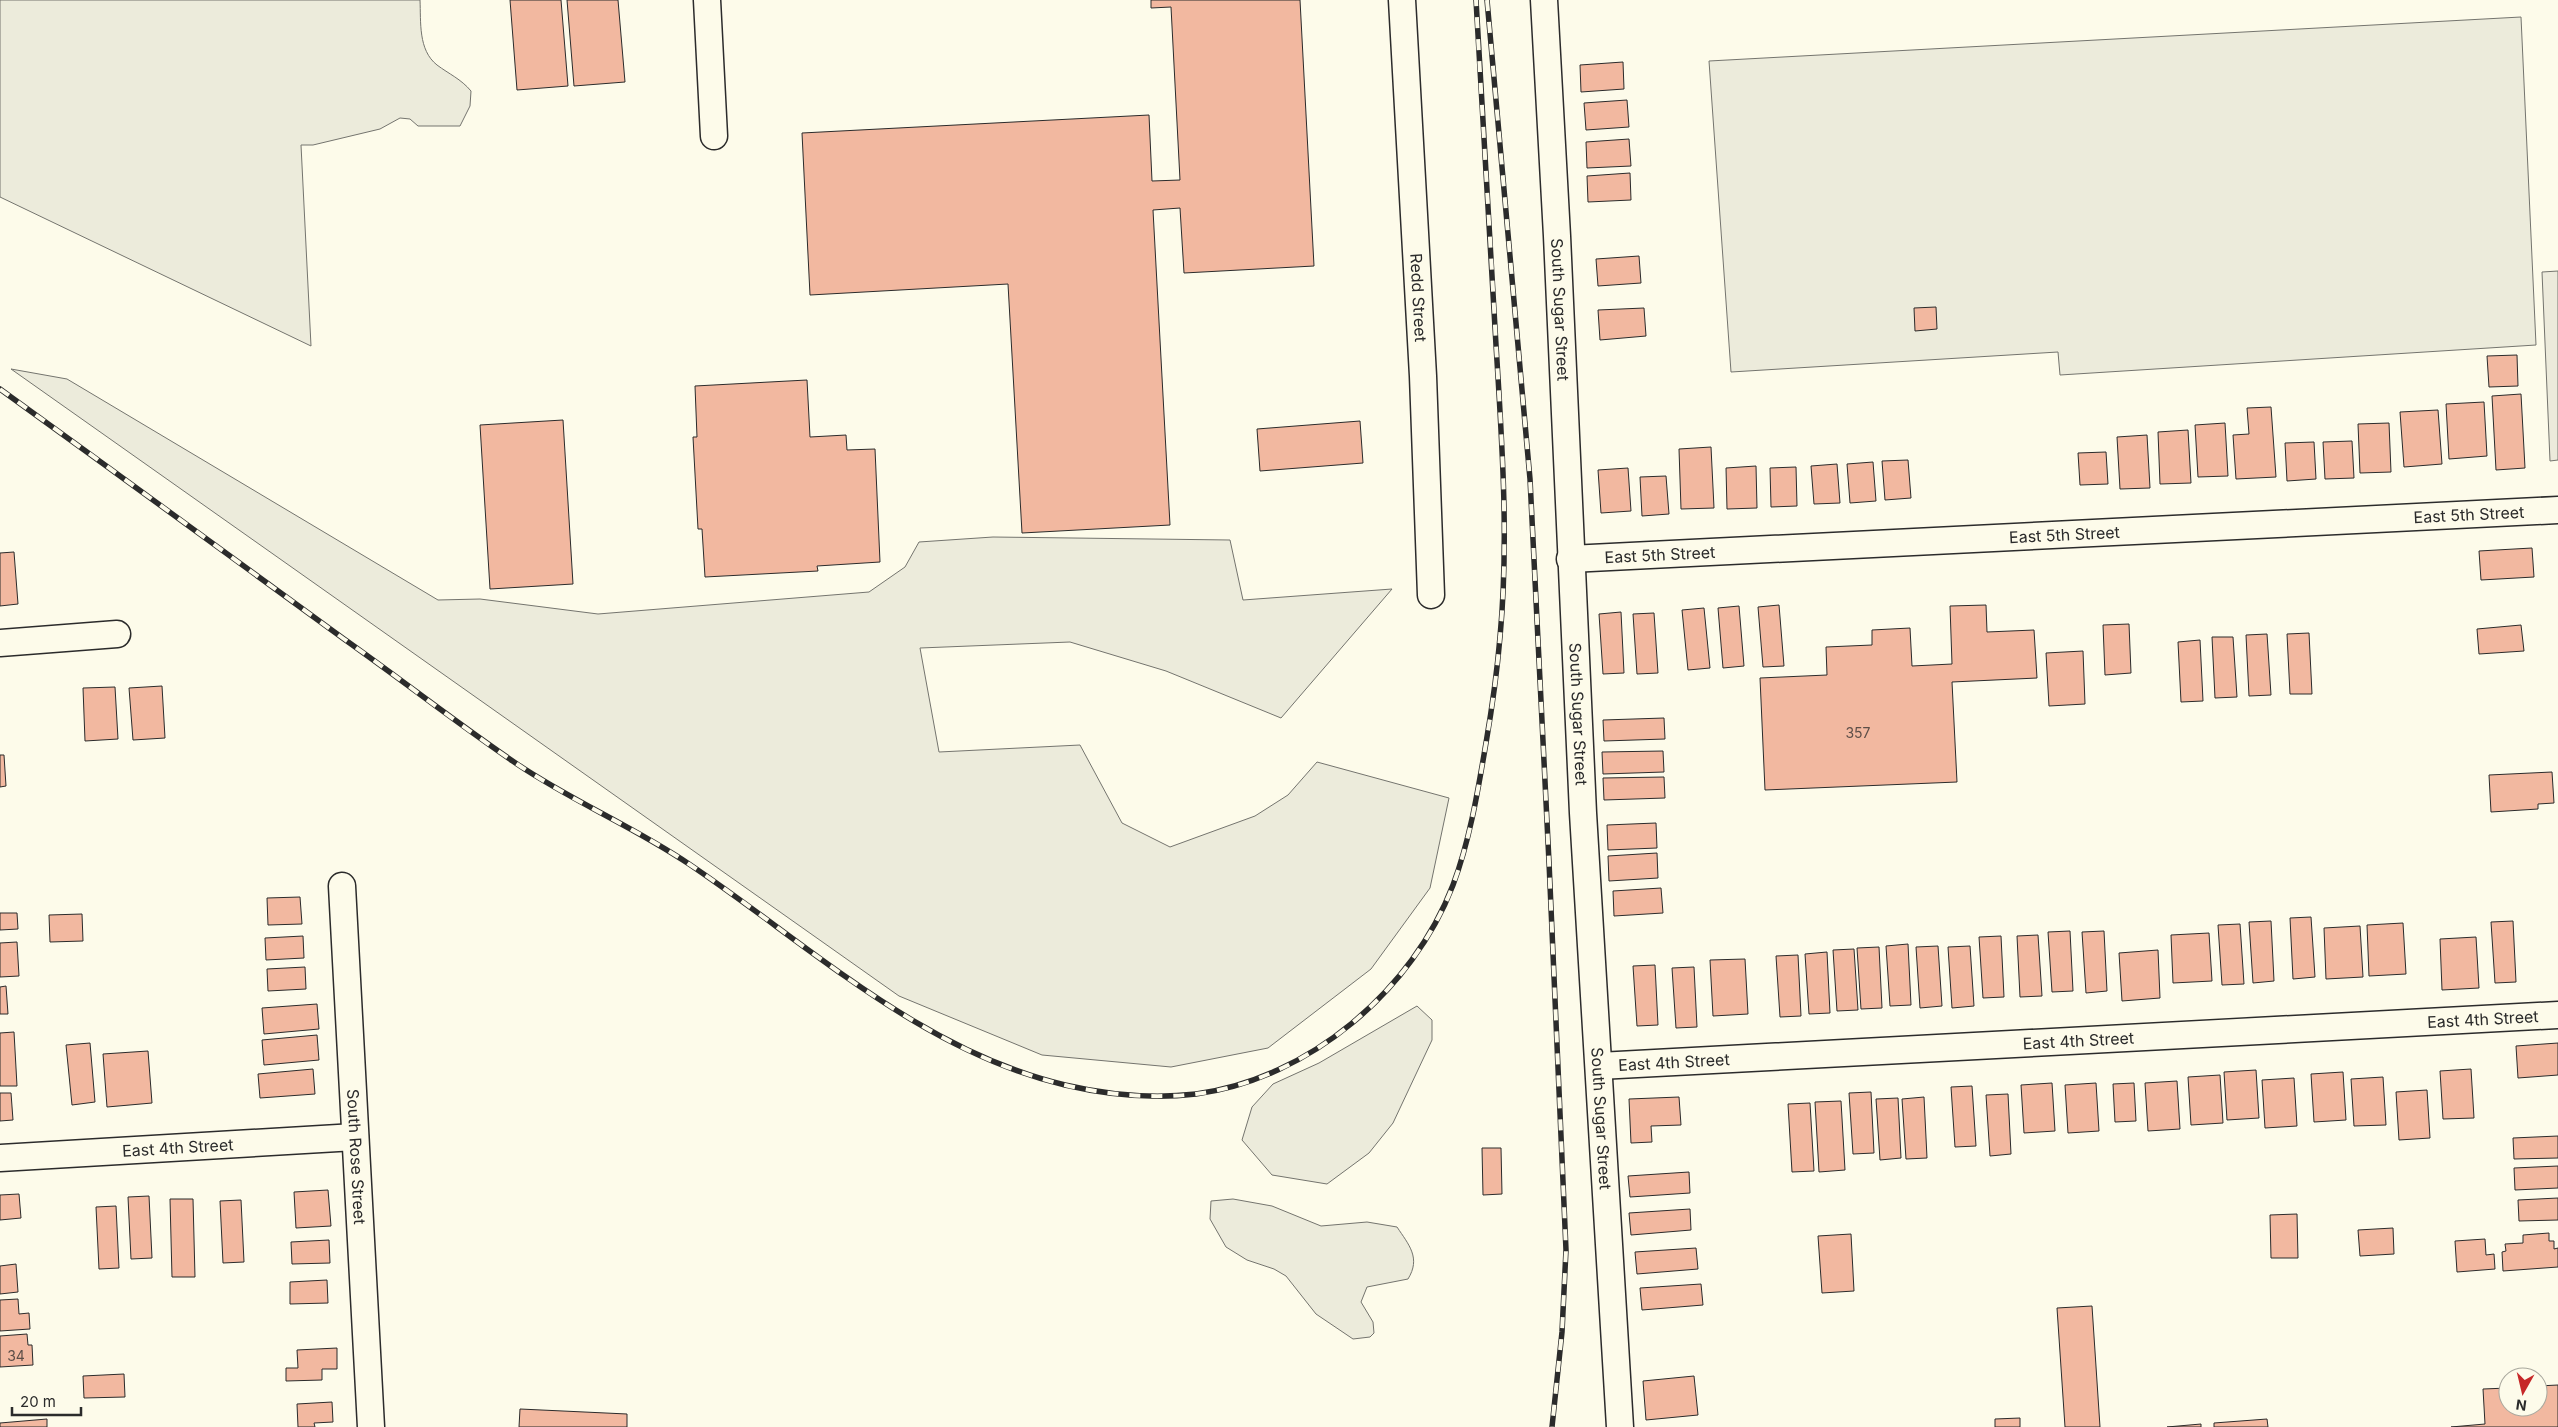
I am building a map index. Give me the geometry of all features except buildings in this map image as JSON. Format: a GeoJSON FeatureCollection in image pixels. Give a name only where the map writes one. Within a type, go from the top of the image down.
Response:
{"type":"FeatureCollection","features":[{"type":"Feature","properties":{"kind":"street"},"geometry":{"type":"LineString","coordinates":[[707,0],[714,136]]}},
{"type":"Feature","properties":{"kind":"street","name":"Redd Street"},"geometry":{"type":"LineString","coordinates":[[1402,0],[1423,376],[1431,595]]}},
{"type":"Feature","properties":{"kind":"street","name":"South Sugar Street"},"geometry":{"type":"LineString","coordinates":[[1544,0],[1557,236],[1570,559],[1620,1427]]}},
{"type":"Feature","properties":{"kind":"street","name":"East 5th Street"},"geometry":{"type":"LineString","coordinates":[[1570,559],[2558,510]]}},
{"type":"Feature","properties":{"kind":"street"},"geometry":{"type":"LineString","coordinates":[[0,643],[117,634]]}},
{"type":"Feature","properties":{"kind":"street","name":"South Rose Street"},"geometry":{"type":"LineString","coordinates":[[342,886],[371,1427]]}},
{"type":"Feature","properties":{"kind":"street","name":"East 4th Street"},"geometry":{"type":"LineString","coordinates":[[1599,1066],[2558,1016]]}},
{"type":"Feature","properties":{"kind":"street","name":"East 4th Street"},"geometry":{"type":"LineString","coordinates":[[0,1158],[355,1137]]}},
{"type":"Feature","properties":{"kind":"shaded area"},"geometry":{"type":"Polygon","coordinates":[[[0,0],[420,0],[422,35],[426,52],[437,65],[471,91],[470,106],[460,126],[418,126],[410,119],[400,118],[380,129],[313,145],[301,145],[311,346],[0,197],[0,0]]]}},
{"type":"Feature","properties":{"kind":"shaded area"},"geometry":{"type":"Polygon","coordinates":[[[2521,17],[2536,345],[2060,375],[2058,352],[1731,372],[1709,61],[2521,17]]]}},
{"type":"Feature","properties":{"kind":"shaded area"},"geometry":{"type":"Polygon","coordinates":[[[2558,271],[2558,460],[2550,461],[2542,272],[2558,271]]]}},
{"type":"Feature","properties":{"kind":"shaded area"},"geometry":{"type":"Polygon","coordinates":[[[11,369],[67,379],[438,600],[480,599],[598,614],[869,592],[905,567],[919,542],[993,537],[1230,540],[1243,600],[1392,589],[1281,718],[1166,671],[1070,642],[920,648],[939,752],[1080,745],[1122,823],[1170,847],[1255,816],[1288,795],[1317,762],[1449,798],[1430,888],[1371,969],[1268,1048],[1171,1067],[1042,1055],[899,996],[11,369]]]}},
{"type":"Feature","properties":{"kind":"shaded area"},"geometry":{"type":"Polygon","coordinates":[[[1417,1006],[1432,1020],[1432,1040],[1393,1123],[1369,1153],[1327,1184],[1272,1175],[1242,1140],[1252,1107],[1273,1084],[1319,1063],[1417,1006]]]}},
{"type":"Feature","properties":{"kind":"shaded area"},"geometry":{"type":"Polygon","coordinates":[[[1233,1199],[1272,1206],[1321,1226],[1367,1222],[1397,1227],[1412,1252],[1412,1271],[1408,1279],[1367,1287],[1361,1302],[1373,1322],[1374,1333],[1370,1337],[1353,1339],[1316,1314],[1286,1276],[1274,1269],[1247,1260],[1226,1247],[1210,1219],[1211,1201],[1233,1199]]]}},
{"type":"Feature","properties":{"kind":"railway"},"geometry":{"type":"LineString","coordinates":[[0,389],[495,749],[538,777],[647,838],[689,864],[822,960],[914,1021],[962,1047],[1012,1069],[1065,1085],[1114,1094],[1163,1096],[1196,1094],[1238,1085],[1278,1070],[1316,1049],[1352,1023],[1384,993],[1412,960],[1435,924],[1459,868],[1473,815],[1494,690],[1503,601],[1504,564],[1504,491],[1476,0]]}},
{"type":"Feature","properties":{"kind":"railway"},"geometry":{"type":"LineString","coordinates":[[1487,0],[1530,479],[1549,862],[1566,1250],[1562,1332],[1552,1427]]}}]}
